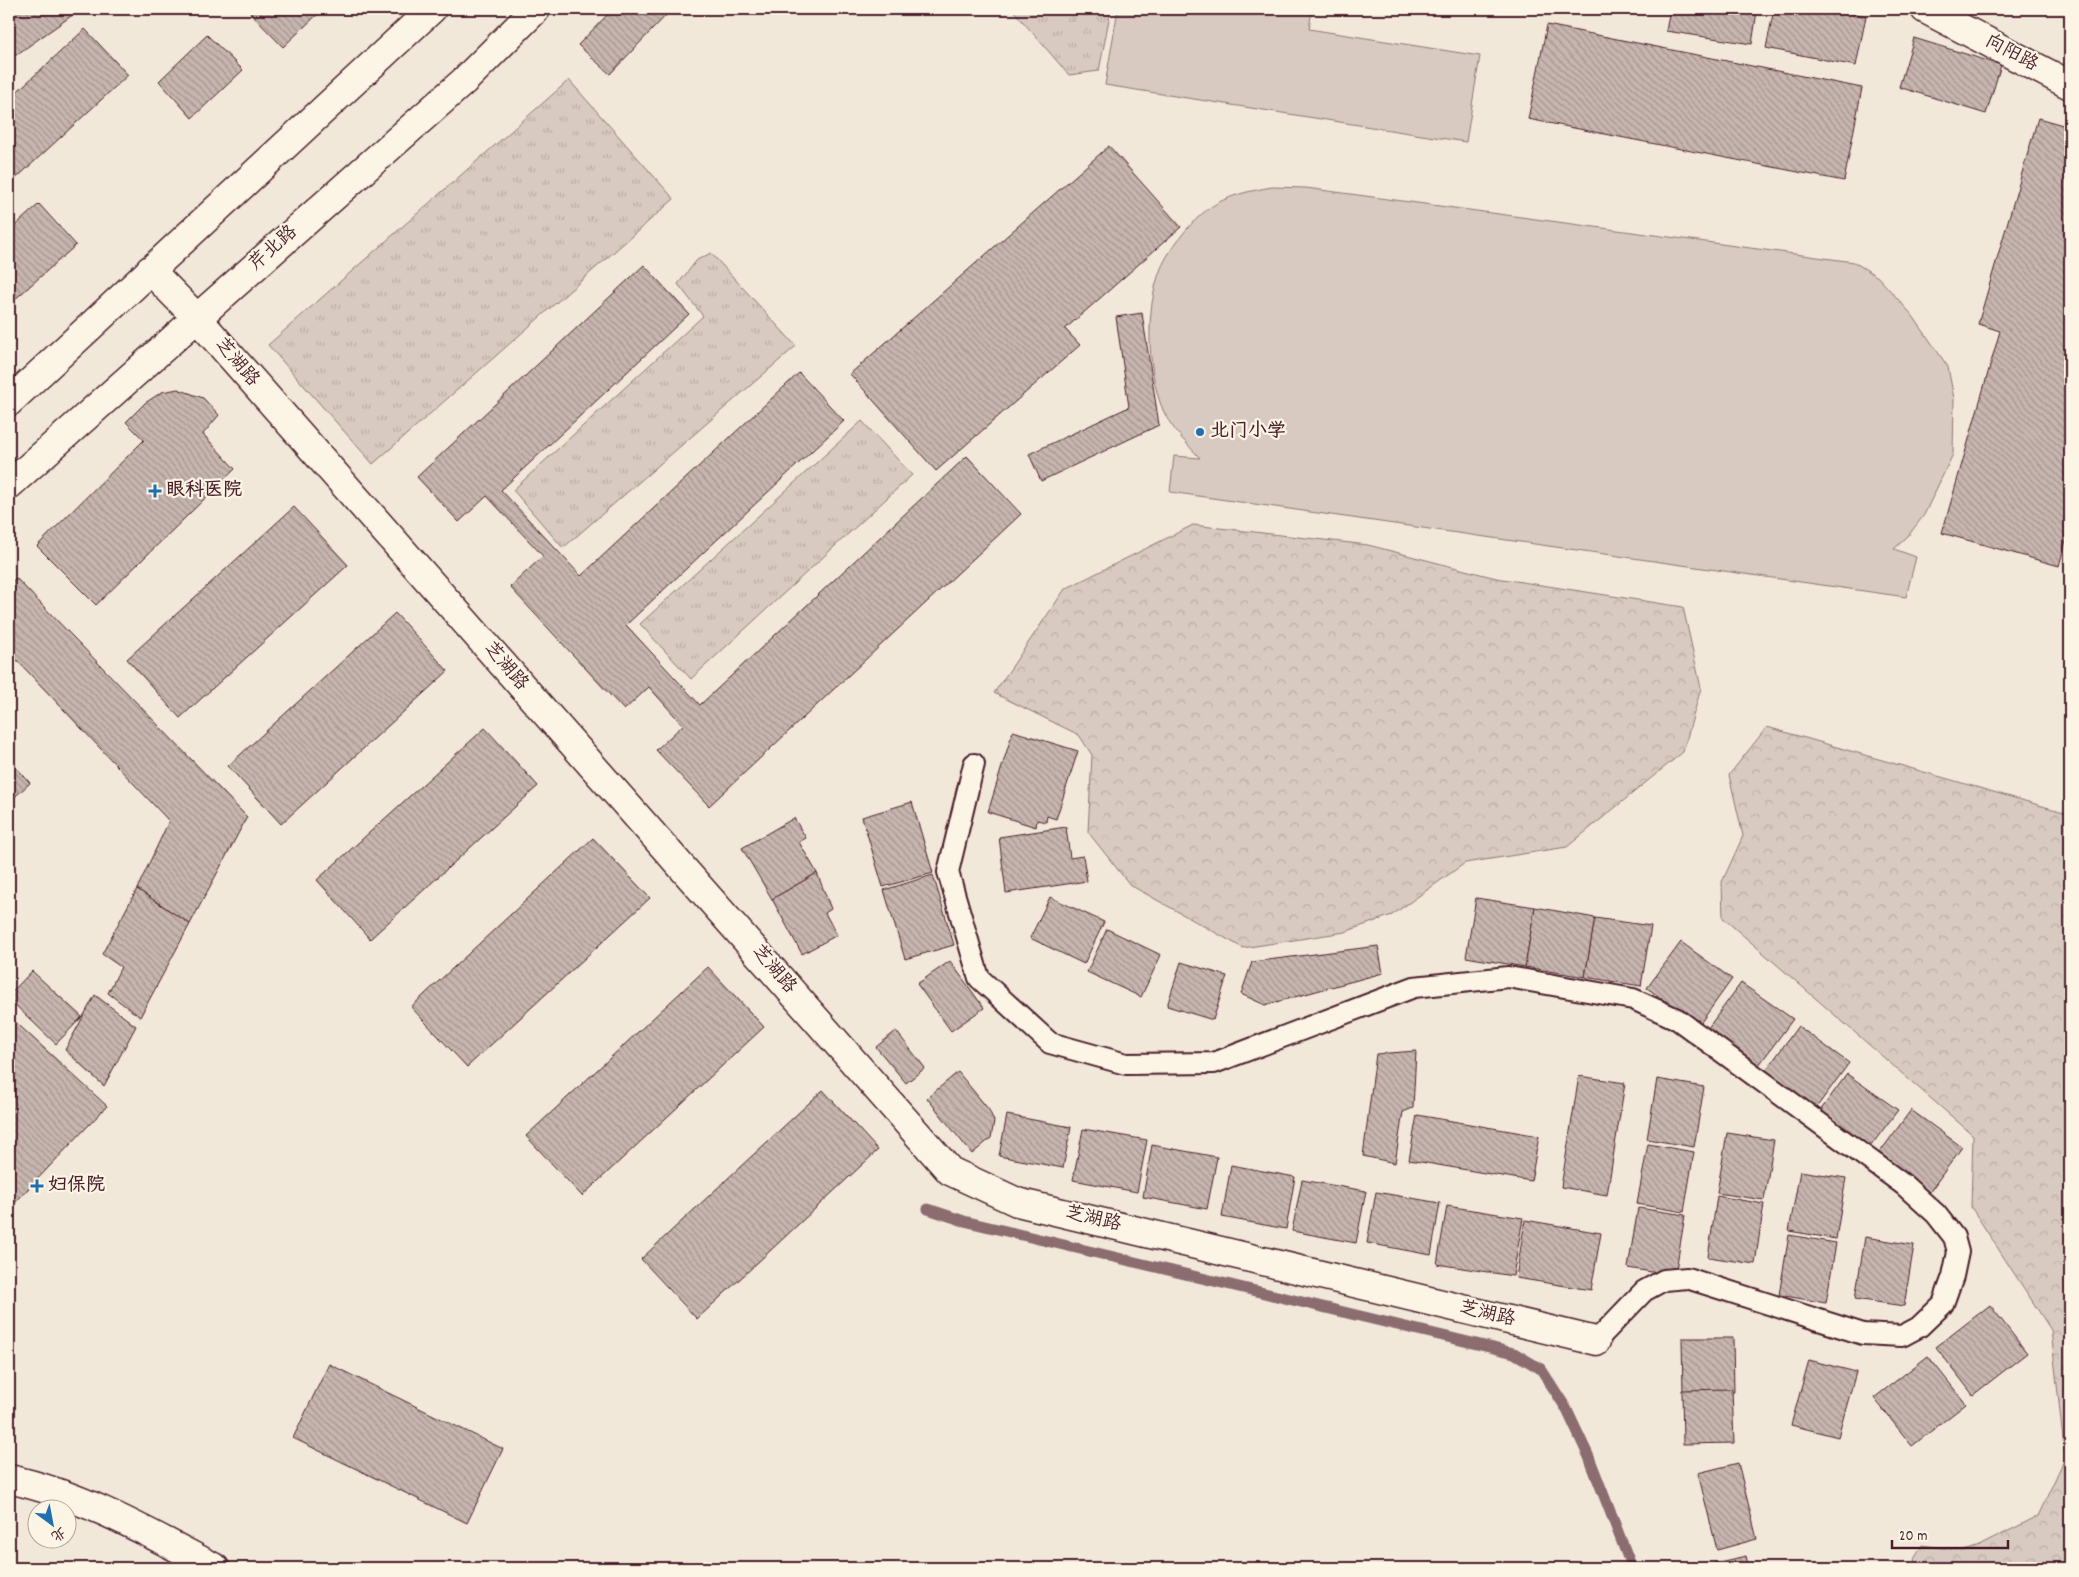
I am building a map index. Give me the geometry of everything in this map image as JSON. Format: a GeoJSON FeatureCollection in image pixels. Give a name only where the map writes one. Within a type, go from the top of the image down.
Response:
{"type":"FeatureCollection","features":[{"type":"Feature","properties":{"kind":"street"},"geometry":{"type":"LineString","coordinates":[[9,402],[432,9]]}},
{"type":"Feature","properties":{"kind":"street","name":"芹北路"},"geometry":{"type":"LineString","coordinates":[[9,485],[464,81],[536,9]]}},
{"type":"Feature","properties":{"kind":"street","name":"向阳路"},"geometry":{"type":"LineString","coordinates":[[1925,9],[2070,85]]}},
{"type":"Feature","properties":{"kind":"street","name":"芝湖路"},"geometry":{"type":"LineString","coordinates":[[150,270],[197,318],[950,1171],[1017,1202],[1596,1341]]}},
{"type":"Feature","properties":{"kind":"street"},"geometry":{"type":"LineString","coordinates":[[9,1479],[58,1494],[125,1520],[214,1568]]}},
{"type":"Feature","properties":{"kind":"lane"},"geometry":{"type":"LineString","coordinates":[[974,764],[948,872],[979,978],[1050,1043],[1126,1064],[1214,1063],[1414,987],[1508,977],[1633,999],[1677,1019],[1904,1185],[1936,1214],[1954,1237],[1958,1252],[1953,1276],[1943,1304],[1919,1327],[1902,1336],[1863,1334],[1687,1278],[1664,1280],[1644,1290],[1596,1341]]}},
{"type":"Feature","properties":{"kind":"green space"},"geometry":{"type":"Polygon","coordinates":[[[1012,9],[1111,9],[1099,71],[1069,75],[1012,9]]]}},
{"type":"Feature","properties":{"kind":"green space"},"geometry":{"type":"Polygon","coordinates":[[[1118,9],[1312,9],[1309,29],[1480,56],[1466,142],[1105,85],[1118,9]]]}},
{"type":"Feature","properties":{"kind":"green space"},"geometry":{"type":"Polygon","coordinates":[[[569,80],[674,199],[373,464],[268,345],[569,80]]]}},
{"type":"Feature","properties":{"kind":"green space"},"geometry":{"type":"Polygon","coordinates":[[[1272,187],[1306,188],[1854,262],[1878,277],[1913,316],[1948,367],[1954,399],[1953,454],[1924,515],[1908,536],[1894,549],[1916,557],[1906,597],[1170,492],[1174,456],[1200,458],[1170,423],[1157,394],[1153,375],[1150,334],[1154,293],[1159,274],[1166,258],[1180,238],[1190,225],[1208,209],[1231,197],[1272,187]]]}},
{"type":"Feature","properties":{"kind":"green space"},"geometry":{"type":"Polygon","coordinates":[[[711,253],[796,346],[563,548],[513,490],[703,316],[678,284],[697,260],[711,253]]]}},
{"type":"Feature","properties":{"kind":"green space"},"geometry":{"type":"Polygon","coordinates":[[[862,421],[912,475],[691,679],[640,624],[862,421]]]}},
{"type":"Feature","properties":{"kind":"green space"},"geometry":{"type":"Polygon","coordinates":[[[1193,525],[1368,545],[1496,578],[1683,607],[1701,688],[1683,752],[1567,847],[1465,863],[1392,915],[1345,932],[1243,948],[1130,885],[1088,832],[1092,755],[1079,735],[994,693],[1065,589],[1193,525]]]}},
{"type":"Feature","properties":{"kind":"green space"},"geometry":{"type":"Polygon","coordinates":[[[1767,727],[2070,814],[2070,1568],[1916,1568],[1914,1558],[1922,1545],[1963,1551],[1979,1546],[2038,1516],[2065,1458],[2051,1330],[1971,1207],[1973,1135],[1723,918],[1722,882],[1743,836],[1729,775],[1767,727]]]}},
{"type":"Feature","properties":{"kind":"building"},"geometry":{"type":"Polygon","coordinates":[[[9,9],[81,9],[9,60],[9,9]]]}},
{"type":"Feature","properties":{"kind":"building"},"geometry":{"type":"Polygon","coordinates":[[[254,9],[323,9],[283,47],[250,13],[254,9]]]}},
{"type":"Feature","properties":{"kind":"building"},"geometry":{"type":"Polygon","coordinates":[[[613,9],[672,9],[610,74],[578,45],[613,9]]]}},
{"type":"Feature","properties":{"kind":"building"},"geometry":{"type":"Polygon","coordinates":[[[1670,9],[1738,9],[1757,11],[1752,44],[1666,31],[1670,9]]]}},
{"type":"Feature","properties":{"kind":"building"},"geometry":{"type":"Polygon","coordinates":[[[1774,9],[1830,9],[1866,16],[1856,66],[1766,48],[1774,9]]]}},
{"type":"Feature","properties":{"kind":"building"},"geometry":{"type":"Polygon","coordinates":[[[1547,25],[1862,88],[1844,181],[1528,119],[1547,25]]]}},
{"type":"Feature","properties":{"kind":"building"},"geometry":{"type":"Polygon","coordinates":[[[85,29],[128,75],[10,184],[9,99],[85,29]]]}},
{"type":"Feature","properties":{"kind":"building"},"geometry":{"type":"Polygon","coordinates":[[[207,35],[243,70],[192,118],[159,81],[207,35]]]}},
{"type":"Feature","properties":{"kind":"building"},"geometry":{"type":"Polygon","coordinates":[[[1914,38],[2001,65],[1986,114],[1899,87],[1914,38]]]}},
{"type":"Feature","properties":{"kind":"building"},"geometry":{"type":"Polygon","coordinates":[[[2038,118],[2070,127],[2070,526],[2059,566],[1942,533],[2000,331],[1978,324],[2038,118]]]}},
{"type":"Feature","properties":{"kind":"building"},"geometry":{"type":"Polygon","coordinates":[[[1109,146],[1181,227],[1065,329],[1080,345],[936,471],[850,374],[1109,146]]]}},
{"type":"Feature","properties":{"kind":"building"},"geometry":{"type":"Polygon","coordinates":[[[39,204],[76,245],[12,302],[9,299],[9,231],[39,204]]]}},
{"type":"Feature","properties":{"kind":"building"},"geometry":{"type":"Polygon","coordinates":[[[644,265],[689,314],[501,490],[581,576],[799,373],[844,421],[626,625],[700,705],[967,456],[1021,514],[709,806],[656,750],[683,725],[649,687],[624,710],[510,587],[543,556],[487,496],[459,522],[417,477],[644,265]]]}},
{"type":"Feature","properties":{"kind":"building"},"geometry":{"type":"Polygon","coordinates":[[[1142,313],[1159,425],[1041,481],[1029,454],[1129,407],[1116,317],[1142,313]]]}},
{"type":"Feature","properties":{"kind":"building"},"geometry":{"type":"Polygon","coordinates":[[[178,389],[203,398],[219,415],[203,434],[235,469],[96,605],[37,546],[144,440],[126,422],[145,403],[162,392],[178,389]]]}},
{"type":"Feature","properties":{"kind":"building"},"geometry":{"type":"Polygon","coordinates":[[[294,507],[348,565],[180,718],[127,659],[294,507]]]}},
{"type":"Feature","properties":{"kind":"building"},"geometry":{"type":"Polygon","coordinates":[[[16,578],[247,817],[190,924],[137,889],[169,821],[12,655],[9,658],[9,585],[16,578]]]}},
{"type":"Feature","properties":{"kind":"building"},"geometry":{"type":"Polygon","coordinates":[[[395,613],[448,671],[281,824],[228,766],[395,613]]]}},
{"type":"Feature","properties":{"kind":"building"},"geometry":{"type":"Polygon","coordinates":[[[485,728],[538,786],[370,939],[317,880],[485,728]]]}},
{"type":"Feature","properties":{"kind":"building"},"geometry":{"type":"Polygon","coordinates":[[[1013,731],[1078,751],[1056,819],[1047,816],[1046,822],[1037,820],[1036,827],[988,812],[1013,731]]]}},
{"type":"Feature","properties":{"kind":"building"},"geometry":{"type":"Polygon","coordinates":[[[9,759],[30,783],[9,802],[9,759]]]}},
{"type":"Feature","properties":{"kind":"building"},"geometry":{"type":"Polygon","coordinates":[[[912,802],[933,873],[883,887],[862,817],[912,802]]]}},
{"type":"Feature","properties":{"kind":"building"},"geometry":{"type":"Polygon","coordinates":[[[794,818],[806,838],[799,842],[817,873],[772,899],[742,848],[794,818]]]}},
{"type":"Feature","properties":{"kind":"building"},"geometry":{"type":"Polygon","coordinates":[[[1066,827],[1070,858],[1083,856],[1087,881],[1006,893],[999,837],[1066,827]]]}},
{"type":"Feature","properties":{"kind":"building"},"geometry":{"type":"Polygon","coordinates":[[[593,838],[650,898],[467,1067],[411,1007],[593,838]]]}},
{"type":"Feature","properties":{"kind":"building"},"geometry":{"type":"Polygon","coordinates":[[[817,873],[831,909],[825,913],[837,935],[802,954],[772,899],[817,873]]]}},
{"type":"Feature","properties":{"kind":"building"},"geometry":{"type":"Polygon","coordinates":[[[933,875],[954,945],[905,959],[884,890],[933,875]]]}},
{"type":"Feature","properties":{"kind":"building"},"geometry":{"type":"Polygon","coordinates":[[[137,889],[190,924],[140,1017],[108,993],[121,967],[102,954],[137,889]]]}},
{"type":"Feature","properties":{"kind":"building"},"geometry":{"type":"Polygon","coordinates":[[[1050,897],[1104,922],[1084,964],[1030,938],[1050,897]]]}},
{"type":"Feature","properties":{"kind":"building"},"geometry":{"type":"Polygon","coordinates":[[[1476,898],[1535,907],[1525,967],[1466,957],[1476,898]]]}},
{"type":"Feature","properties":{"kind":"building"},"geometry":{"type":"Polygon","coordinates":[[[1535,907],[1595,918],[1585,977],[1525,967],[1535,907]]]}},
{"type":"Feature","properties":{"kind":"building"},"geometry":{"type":"Polygon","coordinates":[[[1595,918],[1651,926],[1641,986],[1585,977],[1595,918]]]}},
{"type":"Feature","properties":{"kind":"building"},"geometry":{"type":"Polygon","coordinates":[[[1107,929],[1161,955],[1141,997],[1087,972],[1107,929]]]}},
{"type":"Feature","properties":{"kind":"building"},"geometry":{"type":"Polygon","coordinates":[[[1681,942],[1732,979],[1699,1025],[1647,988],[1681,942]]]}},
{"type":"Feature","properties":{"kind":"building"},"geometry":{"type":"Polygon","coordinates":[[[1378,946],[1383,973],[1265,1005],[1241,994],[1252,962],[1378,946]]]}},
{"type":"Feature","properties":{"kind":"building"},"geometry":{"type":"Polygon","coordinates":[[[950,961],[984,1008],[951,1031],[917,984],[950,961]]]}},
{"type":"Feature","properties":{"kind":"building"},"geometry":{"type":"Polygon","coordinates":[[[1181,962],[1227,976],[1213,1020],[1167,1006],[1181,962]]]}},
{"type":"Feature","properties":{"kind":"building"},"geometry":{"type":"Polygon","coordinates":[[[708,967],[764,1027],[582,1196],[526,1136],[708,967]]]}},
{"type":"Feature","properties":{"kind":"building"},"geometry":{"type":"Polygon","coordinates":[[[32,971],[82,1017],[56,1044],[9,999],[9,995],[32,971]]]}},
{"type":"Feature","properties":{"kind":"building"},"geometry":{"type":"Polygon","coordinates":[[[1741,983],[1793,1019],[1759,1065],[1708,1028],[1741,983]]]}},
{"type":"Feature","properties":{"kind":"building"},"geometry":{"type":"Polygon","coordinates":[[[95,995],[136,1026],[104,1086],[65,1050],[95,995]]]}},
{"type":"Feature","properties":{"kind":"building","name":"妇保院"},"geometry":{"type":"Polygon","coordinates":[[[9,1016],[107,1106],[9,1209],[9,1016]]]}},
{"type":"Feature","properties":{"kind":"building"},"geometry":{"type":"Polygon","coordinates":[[[1798,1026],[1849,1063],[1816,1108],[1765,1072],[1798,1026]]]}},
{"type":"Feature","properties":{"kind":"building"},"geometry":{"type":"Polygon","coordinates":[[[896,1031],[925,1068],[906,1083],[876,1047],[896,1031]]]}},
{"type":"Feature","properties":{"kind":"building"},"geometry":{"type":"Polygon","coordinates":[[[1416,1051],[1413,1108],[1403,1112],[1395,1163],[1363,1156],[1376,1054],[1416,1051]]]}},
{"type":"Feature","properties":{"kind":"building"},"geometry":{"type":"Polygon","coordinates":[[[958,1072],[989,1110],[994,1121],[991,1138],[972,1154],[927,1098],[958,1072]]]}},
{"type":"Feature","properties":{"kind":"building"},"geometry":{"type":"Polygon","coordinates":[[[1847,1074],[1898,1110],[1870,1147],[1820,1111],[1847,1074]]]}},
{"type":"Feature","properties":{"kind":"building"},"geometry":{"type":"Polygon","coordinates":[[[1579,1076],[1625,1083],[1607,1195],[1561,1187],[1579,1076]]]}},
{"type":"Feature","properties":{"kind":"building"},"geometry":{"type":"Polygon","coordinates":[[[1657,1079],[1704,1087],[1694,1147],[1647,1139],[1657,1079]]]}},
{"type":"Feature","properties":{"kind":"building"},"geometry":{"type":"Polygon","coordinates":[[[823,1090],[878,1150],[697,1319],[641,1259],[823,1090]]]}},
{"type":"Feature","properties":{"kind":"building"},"geometry":{"type":"Polygon","coordinates":[[[1911,1110],[1962,1147],[1929,1193],[1877,1156],[1911,1110]]]}},
{"type":"Feature","properties":{"kind":"building"},"geometry":{"type":"Polygon","coordinates":[[[1007,1115],[1071,1127],[1063,1168],[999,1156],[1007,1115]]]}},
{"type":"Feature","properties":{"kind":"building"},"geometry":{"type":"Polygon","coordinates":[[[1417,1115],[1539,1136],[1531,1181],[1409,1160],[1417,1115]]]}},
{"type":"Feature","properties":{"kind":"building"},"geometry":{"type":"Polygon","coordinates":[[[1083,1129],[1147,1140],[1137,1192],[1073,1180],[1083,1129]]]}},
{"type":"Feature","properties":{"kind":"building"},"geometry":{"type":"Polygon","coordinates":[[[1727,1133],[1774,1140],[1764,1200],[1717,1193],[1727,1133]]]}},
{"type":"Feature","properties":{"kind":"building"},"geometry":{"type":"Polygon","coordinates":[[[1648,1144],[1694,1152],[1684,1212],[1637,1204],[1648,1144]]]}},
{"type":"Feature","properties":{"kind":"building"},"geometry":{"type":"Polygon","coordinates":[[[1152,1145],[1217,1157],[1207,1209],[1143,1197],[1152,1145]]]}},
{"type":"Feature","properties":{"kind":"building"},"geometry":{"type":"Polygon","coordinates":[[[1231,1165],[1295,1177],[1286,1229],[1222,1217],[1231,1165]]]}},
{"type":"Feature","properties":{"kind":"building"},"geometry":{"type":"Polygon","coordinates":[[[1800,1171],[1846,1178],[1836,1239],[1789,1231],[1800,1171]]]}},
{"type":"Feature","properties":{"kind":"building"},"geometry":{"type":"Polygon","coordinates":[[[1302,1180],[1366,1191],[1356,1243],[1292,1231],[1302,1180]]]}},
{"type":"Feature","properties":{"kind":"building"},"geometry":{"type":"Polygon","coordinates":[[[1376,1192],[1440,1203],[1431,1255],[1367,1243],[1376,1192]]]}},
{"type":"Feature","properties":{"kind":"building"},"geometry":{"type":"Polygon","coordinates":[[[1717,1196],[1764,1204],[1755,1264],[1708,1257],[1717,1196]]]}},
{"type":"Feature","properties":{"kind":"building"},"geometry":{"type":"Polygon","coordinates":[[[1447,1206],[1523,1218],[1513,1276],[1437,1264],[1447,1206]]]}},
{"type":"Feature","properties":{"kind":"building"},"geometry":{"type":"Polygon","coordinates":[[[1638,1208],[1685,1215],[1675,1276],[1628,1268],[1638,1208]]]}},
{"type":"Feature","properties":{"kind":"building"},"geometry":{"type":"Polygon","coordinates":[[[1525,1220],[1601,1233],[1591,1290],[1516,1278],[1525,1220]]]}},
{"type":"Feature","properties":{"kind":"building"},"geometry":{"type":"Polygon","coordinates":[[[1789,1235],[1836,1243],[1826,1303],[1779,1295],[1789,1235]]]}},
{"type":"Feature","properties":{"kind":"building"},"geometry":{"type":"Polygon","coordinates":[[[1865,1237],[1914,1245],[1904,1306],[1855,1299],[1865,1237]]]}},
{"type":"Feature","properties":{"kind":"building"},"geometry":{"type":"Polygon","coordinates":[[[1990,1305],[2027,1353],[1973,1395],[1936,1347],[1990,1305]]]}},
{"type":"Feature","properties":{"kind":"building"},"geometry":{"type":"Polygon","coordinates":[[[1682,1338],[1733,1338],[1734,1392],[1683,1393],[1682,1338]]]}},
{"type":"Feature","properties":{"kind":"building"},"geometry":{"type":"Polygon","coordinates":[[[1928,1356],[1966,1404],[1912,1446],[1874,1398],[1928,1356]]]}},
{"type":"Feature","properties":{"kind":"building"},"geometry":{"type":"Polygon","coordinates":[[[1809,1360],[1856,1372],[1838,1437],[1791,1425],[1809,1360]]]}},
{"type":"Feature","properties":{"kind":"building"},"geometry":{"type":"Polygon","coordinates":[[[329,1364],[503,1449],[467,1523],[293,1438],[329,1364]]]}},
{"type":"Feature","properties":{"kind":"building"},"geometry":{"type":"Polygon","coordinates":[[[1732,1389],[1734,1443],[1683,1444],[1682,1390],[1732,1389]]]}},
{"type":"Feature","properties":{"kind":"building"},"geometry":{"type":"Polygon","coordinates":[[[1738,1463],[1757,1539],[1717,1550],[1698,1473],[1738,1463]]]}},
{"type":"Feature","properties":{"kind":"building"},"geometry":{"type":"Polygon","coordinates":[[[1746,1556],[1749,1568],[1715,1568],[1714,1563],[1746,1556]]]}},
{"type":"Feature","properties":{"kind":"waterway"},"geometry":{"type":"LineString","coordinates":[[928,1209],[964,1221],[1514,1353],[1541,1369],[1566,1408],[1589,1457],[1632,1568]]}},
{"type":"Feature","properties":{"kind":"place","name":"北门小学"},"geometry":{"type":"Point","coordinates":[1200,432]}},
{"type":"Feature","properties":{"kind":"place","name":"眼科医院"},"geometry":{"type":"Point","coordinates":[155,491]}},
{"type":"Feature","properties":{"kind":"place","name":"妇保院"},"geometry":{"type":"Point","coordinates":[37,1186]}}]}
